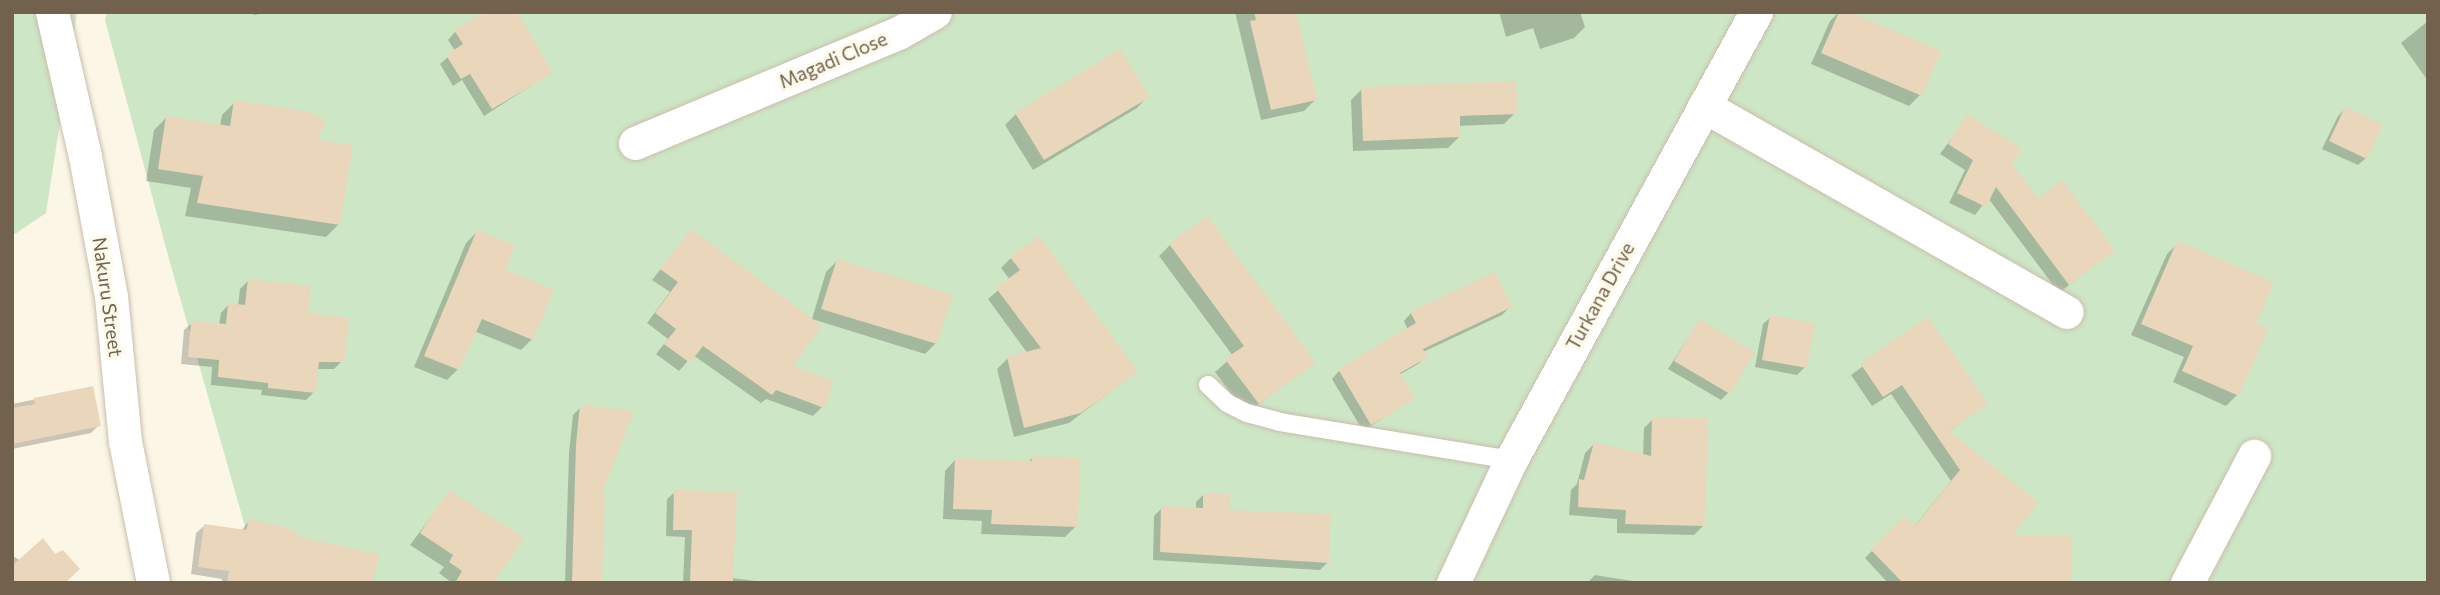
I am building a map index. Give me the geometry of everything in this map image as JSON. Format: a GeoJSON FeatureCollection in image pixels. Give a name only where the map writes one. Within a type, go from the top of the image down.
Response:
{"type":"FeatureCollection","features":[{"type":"Feature","properties":{"kind":"street","name":"Nakuru Street"},"geometry":{"type":"LineString","coordinates":[[52,12],[85,156],[111,296],[125,440],[153,583]]}},
{"type":"Feature","properties":{"kind":"street","name":"Magadi Close"},"geometry":{"type":"LineString","coordinates":[[635,143],[900,32],[935,12]]}},
{"type":"Feature","properties":{"kind":"street","name":"Turkana Drive"},"geometry":{"type":"LineString","coordinates":[[1453,583],[1511,460],[1756,12]]}},
{"type":"Feature","properties":{"kind":"street"},"geometry":{"type":"LineString","coordinates":[[1704,106],[2067,312]]}},
{"type":"Feature","properties":{"kind":"street"},"geometry":{"type":"LineString","coordinates":[[2187,583],[2254,456]]}},
{"type":"Feature","properties":{"kind":"lane"},"geometry":{"type":"LineString","coordinates":[[1208,385],[1227,402],[1247,413],[1280,422],[1511,460]]}},
{"type":"Feature","properties":{"kind":"green space"},"geometry":{"type":"Polygon","coordinates":[[[12,12],[77,12],[46,213],[12,236],[12,12]]]}},
{"type":"Feature","properties":{"kind":"green space"},"geometry":{"type":"Polygon","coordinates":[[[107,12],[2428,12],[2428,583],[261,583],[169,259],[105,20],[107,12]]]}},
{"type":"Feature","properties":{"kind":"building"},"geometry":{"type":"Polygon","coordinates":[[[486,12],[517,12],[553,73],[492,109],[470,74],[461,79],[446,55],[463,44],[454,30],[486,12]]]}},
{"type":"Feature","properties":{"kind":"building"},"geometry":{"type":"Polygon","coordinates":[[[1254,12],[1296,12],[1317,100],[1271,110],[1250,21],[1256,20],[1254,12]]]}},
{"type":"Feature","properties":{"kind":"building"},"geometry":{"type":"Polygon","coordinates":[[[1839,12],[1850,12],[1941,51],[1922,96],[1821,53],[1839,12]]]}},
{"type":"Feature","properties":{"kind":"building"},"geometry":{"type":"Polygon","coordinates":[[[1120,49],[1150,97],[1044,160],[1015,113],[1120,49]]]}},
{"type":"Feature","properties":{"kind":"building"},"geometry":{"type":"Polygon","coordinates":[[[1516,81],[1517,114],[1460,116],[1460,137],[1363,141],[1361,87],[1516,81]]]}},
{"type":"Feature","properties":{"kind":"building"},"geometry":{"type":"Polygon","coordinates":[[[234,100],[310,112],[326,121],[317,140],[353,145],[340,225],[197,203],[203,176],[158,169],[166,116],[230,126],[234,100]]]}},
{"type":"Feature","properties":{"kind":"building"},"geometry":{"type":"Polygon","coordinates":[[[2345,107],[2383,124],[2367,159],[2329,141],[2345,107]]]}},
{"type":"Feature","properties":{"kind":"building"},"geometry":{"type":"Polygon","coordinates":[[[1967,114],[2022,149],[2012,164],[2038,198],[2062,180],[2115,251],[2069,285],[1996,187],[1986,207],[1957,193],[1973,160],[1948,144],[1967,114]]]}},
{"type":"Feature","properties":{"kind":"building"},"geometry":{"type":"Polygon","coordinates":[[[1207,216],[1316,363],[1259,404],[1225,359],[1244,346],[1169,244],[1207,216]]]}},
{"type":"Feature","properties":{"kind":"building"},"geometry":{"type":"Polygon","coordinates":[[[691,229],[822,326],[793,366],[834,381],[824,408],[776,390],[772,395],[703,346],[690,363],[664,344],[676,329],[655,313],[678,282],[660,269],[691,229]]]}},
{"type":"Feature","properties":{"kind":"building"},"geometry":{"type":"Polygon","coordinates":[[[477,230],[515,245],[505,270],[554,290],[533,340],[482,319],[459,370],[424,356],[477,230]]]}},
{"type":"Feature","properties":{"kind":"building"},"geometry":{"type":"Polygon","coordinates":[[[1039,236],[1138,372],[1081,413],[1024,428],[1007,357],[1041,348],[996,288],[1020,270],[1010,257],[1039,236]]]}},
{"type":"Feature","properties":{"kind":"building"},"geometry":{"type":"Polygon","coordinates":[[[2177,241],[2274,282],[2256,324],[2268,329],[2239,396],[2182,371],[2193,346],[2141,324],[2177,241]]]}},
{"type":"Feature","properties":{"kind":"building"},"geometry":{"type":"Polygon","coordinates":[[[837,259],[953,295],[937,344],[821,309],[837,259]]]}},
{"type":"Feature","properties":{"kind":"building"},"geometry":{"type":"Polygon","coordinates":[[[1495,272],[1512,307],[1423,349],[1428,357],[1400,373],[1415,399],[1371,425],[1338,369],[1416,323],[1410,312],[1495,272]]]}},
{"type":"Feature","properties":{"kind":"building"},"geometry":{"type":"Polygon","coordinates":[[[248,279],[311,286],[308,313],[349,318],[344,362],[319,362],[316,393],[268,388],[268,383],[218,377],[219,360],[188,357],[191,321],[226,324],[228,303],[245,305],[248,279]]]}},
{"type":"Feature","properties":{"kind":"building"},"geometry":{"type":"Polygon","coordinates":[[[1770,315],[1815,323],[1807,368],[1762,360],[1770,315]]]}},
{"type":"Feature","properties":{"kind":"building"},"geometry":{"type":"Polygon","coordinates":[[[1928,317],[1988,404],[1949,431],[2039,503],[2012,536],[2071,536],[2071,582],[1903,583],[1871,550],[1904,516],[1915,526],[1960,470],[1902,385],[1883,397],[1860,363],[1928,317]]]}},
{"type":"Feature","properties":{"kind":"building"},"geometry":{"type":"Polygon","coordinates":[[[1699,319],[1755,352],[1730,394],[1674,361],[1699,319]]]}},
{"type":"Feature","properties":{"kind":"building"},"geometry":{"type":"Polygon","coordinates":[[[93,386],[101,426],[12,444],[12,408],[35,404],[34,398],[93,386]]]}},
{"type":"Feature","properties":{"kind":"building"},"geometry":{"type":"Polygon","coordinates":[[[580,405],[634,411],[602,493],[605,493],[602,583],[572,583],[576,444],[580,405]]]}},
{"type":"Feature","properties":{"kind":"building"},"geometry":{"type":"Polygon","coordinates":[[[1652,417],[1708,418],[1705,526],[1625,524],[1626,510],[1578,507],[1579,479],[1584,480],[1594,442],[1651,456],[1652,417]]]}},
{"type":"Feature","properties":{"kind":"building"},"geometry":{"type":"Polygon","coordinates":[[[1031,456],[1080,458],[1078,527],[991,524],[992,510],[953,509],[955,458],[1032,461],[1031,456]]]}},
{"type":"Feature","properties":{"kind":"building"},"geometry":{"type":"Polygon","coordinates":[[[449,490],[524,538],[494,583],[455,583],[462,571],[449,562],[453,555],[420,533],[449,490]]]}},
{"type":"Feature","properties":{"kind":"building"},"geometry":{"type":"Polygon","coordinates":[[[674,490],[737,492],[733,583],[690,582],[692,530],[673,530],[674,490]]]}},
{"type":"Feature","properties":{"kind":"building"},"geometry":{"type":"Polygon","coordinates":[[[1203,493],[1230,494],[1230,510],[1331,514],[1329,563],[1160,552],[1161,506],[1203,508],[1203,493]]]}},
{"type":"Feature","properties":{"kind":"building"},"geometry":{"type":"Polygon","coordinates":[[[249,519],[298,532],[298,537],[379,554],[373,583],[227,583],[229,571],[198,567],[204,524],[246,530],[249,519]]]}},
{"type":"Feature","properties":{"kind":"building"},"geometry":{"type":"Polygon","coordinates":[[[43,538],[55,554],[63,550],[80,569],[65,583],[12,583],[12,566],[43,538]]]}}]}
